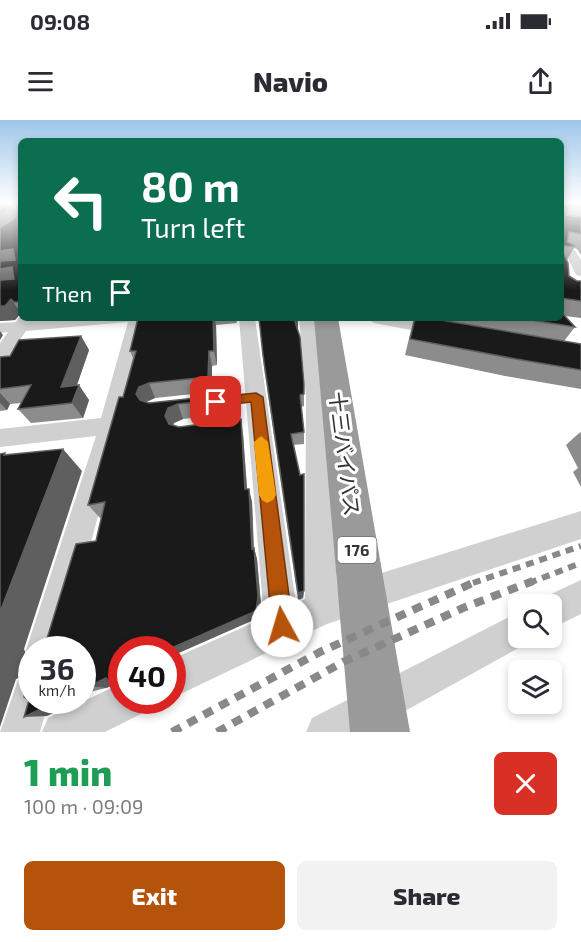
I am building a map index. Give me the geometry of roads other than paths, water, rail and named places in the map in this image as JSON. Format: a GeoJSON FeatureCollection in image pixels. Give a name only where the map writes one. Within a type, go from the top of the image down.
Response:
{"type":"FeatureCollection","features":[{"type":"Feature","properties":{"kind":"highway"},"geometry":{"type":"LineString","coordinates":[[564,284],[581,287]]}},
{"type":"Feature","properties":{"kind":"highway","name":"十三バイパス"},"geometry":{"type":"LineString","coordinates":[[326,321],[331,373],[380,732]]}},
{"type":"Feature","properties":{"kind":"street"},"geometry":{"type":"LineString","coordinates":[[564,252],[571,253],[581,272]]}},
{"type":"Feature","properties":{"kind":"street"},"geometry":{"type":"LineString","coordinates":[[0,328],[24,322],[49,321]]}},
{"type":"Feature","properties":{"kind":"street"},"geometry":{"type":"LineString","coordinates":[[48,636],[110,426],[136,321]]}},
{"type":"Feature","properties":{"kind":"street"},"geometry":{"type":"LineString","coordinates":[[247,321],[247,410],[282,626]]}},
{"type":"Feature","properties":{"kind":"street"},"geometry":{"type":"LineString","coordinates":[[308,321],[331,373]]}},
{"type":"Feature","properties":{"kind":"street"},"geometry":{"type":"LineString","coordinates":[[322,609],[331,373],[338,321]]}},
{"type":"Feature","properties":{"kind":"street"},"geometry":{"type":"LineString","coordinates":[[390,321],[460,334]]}},
{"type":"Feature","properties":{"kind":"street"},"geometry":{"type":"LineString","coordinates":[[0,356],[24,322]]}},
{"type":"Feature","properties":{"kind":"street"},"geometry":{"type":"LineString","coordinates":[[0,438],[110,426]]}},
{"type":"Feature","properties":{"kind":"street"},"geometry":{"type":"LineString","coordinates":[[186,672],[322,609],[581,525]]}},
{"type":"Feature","properties":{"kind":"street"},"geometry":{"type":"LineString","coordinates":[[562,606],[581,596]]}},
{"type":"Feature","properties":{"kind":"street"},"geometry":{"type":"LineString","coordinates":[[326,732],[508,635]]}},
{"type":"Feature","properties":{"kind":"street"},"geometry":{"type":"LineString","coordinates":[[62,732],[108,709]]}},
{"type":"Feature","properties":{"kind":"street"},"geometry":{"type":"LineString","coordinates":[[20,732],[26,714]]}},
{"type":"Feature","properties":{"kind":"railway"},"geometry":{"type":"LineString","coordinates":[[473,583],[581,546]]}},
{"type":"Feature","properties":{"kind":"railway"},"geometry":{"type":"LineString","coordinates":[[529,583],[581,563]]}},
{"type":"Feature","properties":{"kind":"railway"},"geometry":{"type":"LineString","coordinates":[[172,732],[320,652],[477,581]]}},
{"type":"Feature","properties":{"kind":"railway"},"geometry":{"type":"LineString","coordinates":[[217,732],[343,662],[463,608],[533,581]]}}]}
